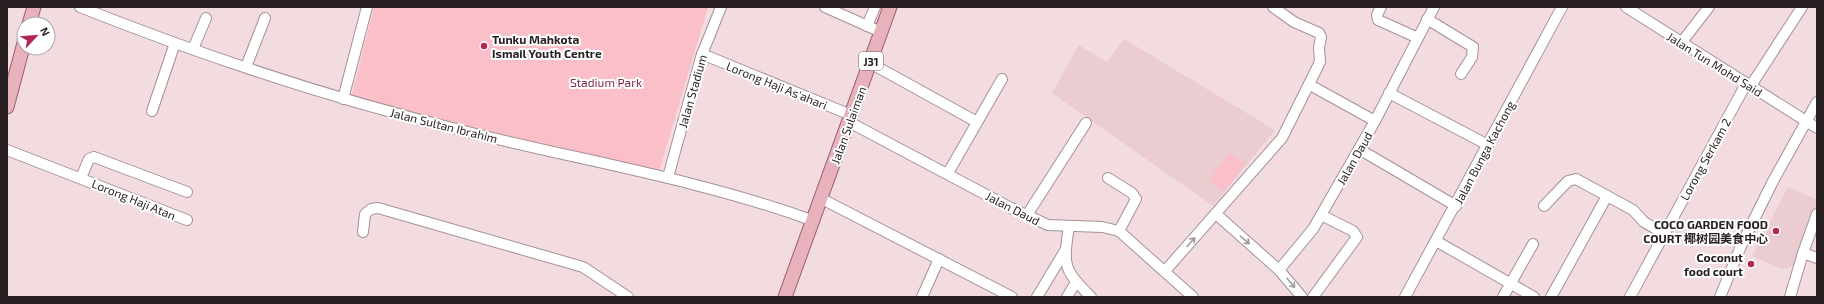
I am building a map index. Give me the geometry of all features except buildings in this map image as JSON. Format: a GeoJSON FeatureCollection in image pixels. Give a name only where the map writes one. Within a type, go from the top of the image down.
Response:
{"type":"FeatureCollection","features":[{"type":"Feature","properties":{"kind":"main road"},"geometry":{"type":"LineString","coordinates":[[31,14],[39,7]]}},
{"type":"Feature","properties":{"kind":"main road","name":"Jalan Sulaiman"},"geometry":{"type":"LineString","coordinates":[[814,221],[890,7]]}},
{"type":"Feature","properties":{"kind":"main road"},"geometry":{"type":"LineString","coordinates":[[7,107],[21,56]]}},
{"type":"Feature","properties":{"kind":"main road","name":"J31"},"geometry":{"type":"LineString","coordinates":[[785,297],[814,221]]}},
{"type":"Feature","properties":{"kind":"street","name":"Jalan Sultan Ibrahim"},"geometry":{"type":"LineString","coordinates":[[80,7],[175,43],[343,99],[467,132],[668,178],[783,210],[814,221]]}},
{"type":"Feature","properties":{"kind":"street"},"geometry":{"type":"LineString","coordinates":[[343,99],[367,7]]}},
{"type":"Feature","properties":{"kind":"street","name":"Jalan Stadium"},"geometry":{"type":"LineString","coordinates":[[668,178],[702,54],[721,7]]}},
{"type":"Feature","properties":{"kind":"street"},"geometry":{"type":"LineString","coordinates":[[825,7],[881,32]]}},
{"type":"Feature","properties":{"kind":"street"},"geometry":{"type":"LineString","coordinates":[[867,26],[875,7]]}},
{"type":"Feature","properties":{"kind":"street"},"geometry":{"type":"LineString","coordinates":[[1165,271],[1282,138],[1310,85],[1320,62],[1319,48],[1321,37],[1319,34],[1294,22],[1273,7]]}},
{"type":"Feature","properties":{"kind":"street"},"geometry":{"type":"LineString","coordinates":[[1381,7],[1377,15],[1378,20],[1418,38]]}},
{"type":"Feature","properties":{"kind":"street","name":"Jalan Daud"},"geometry":{"type":"LineString","coordinates":[[1279,270],[1313,228],[1321,215],[1375,121],[1434,7]]}},
{"type":"Feature","properties":{"kind":"street","name":"Jalan Bunga Kachong"},"geometry":{"type":"LineString","coordinates":[[1405,297],[1456,206],[1562,7]]}},
{"type":"Feature","properties":{"kind":"street","name":"Jalan Tun Mohd Said"},"geometry":{"type":"LineString","coordinates":[[1626,7],[1817,128]]}},
{"type":"Feature","properties":{"kind":"street"},"geometry":{"type":"LineString","coordinates":[[1681,42],[1709,7]]}},
{"type":"Feature","properties":{"kind":"street","name":"Lorong Serkam 2"},"geometry":{"type":"LineString","coordinates":[[1630,297],[1748,85],[1802,7]]}},
{"type":"Feature","properties":{"kind":"street"},"geometry":{"type":"LineString","coordinates":[[193,49],[206,18]]}},
{"type":"Feature","properties":{"kind":"street"},"geometry":{"type":"LineString","coordinates":[[246,67],[265,18]]}},
{"type":"Feature","properties":{"kind":"street"},"geometry":{"type":"LineString","coordinates":[[1427,20],[1473,47],[1472,57],[1461,74]]}},
{"type":"Feature","properties":{"kind":"street"},"geometry":{"type":"LineString","coordinates":[[152,111],[175,43]]}},
{"type":"Feature","properties":{"kind":"street","name":"Lorong Haji As'ahari"},"geometry":{"type":"LineString","coordinates":[[702,54],[850,118]]}},
{"type":"Feature","properties":{"kind":"street"},"geometry":{"type":"LineString","coordinates":[[870,63],[977,122]]}},
{"type":"Feature","properties":{"kind":"street"},"geometry":{"type":"LineString","coordinates":[[948,173],[1002,79]]}},
{"type":"Feature","properties":{"kind":"street"},"geometry":{"type":"LineString","coordinates":[[1310,85],[1375,121]]}},
{"type":"Feature","properties":{"kind":"street"},"geometry":{"type":"LineString","coordinates":[[1389,93],[1488,145]]}},
{"type":"Feature","properties":{"kind":"street"},"geometry":{"type":"LineString","coordinates":[[1720,297],[1741,246],[1781,165],[1817,102]]}},
{"type":"Feature","properties":{"kind":"street","name":"Jalan Daud"},"geometry":{"type":"LineString","coordinates":[[850,118],[948,173],[1048,225],[1102,227],[1119,231],[1193,297]]}},
{"type":"Feature","properties":{"kind":"street"},"geometry":{"type":"LineString","coordinates":[[1027,215],[1086,123]]}},
{"type":"Feature","properties":{"kind":"street"},"geometry":{"type":"LineString","coordinates":[[1359,149],[1456,206]]}},
{"type":"Feature","properties":{"kind":"street","name":"Lorong Haji Atan"},"geometry":{"type":"LineString","coordinates":[[7,150],[187,220]]}},
{"type":"Feature","properties":{"kind":"street","name":"Lorong Haji Atan"},"geometry":{"type":"LineString","coordinates":[[81,178],[89,159],[94,157],[187,192]]}},
{"type":"Feature","properties":{"kind":"street"},"geometry":{"type":"LineString","coordinates":[[1108,178],[1132,193],[1136,199],[1119,231]]}},
{"type":"Feature","properties":{"kind":"street"},"geometry":{"type":"LineString","coordinates":[[1544,206],[1568,181],[1573,178],[1633,210],[1644,222],[1665,234]]}},
{"type":"Feature","properties":{"kind":"street"},"geometry":{"type":"LineString","coordinates":[[1551,297],[1607,196]]}},
{"type":"Feature","properties":{"kind":"street"},"geometry":{"type":"LineString","coordinates":[[822,199],[1012,297]]}},
{"type":"Feature","properties":{"kind":"street"},"geometry":{"type":"LineString","coordinates":[[363,232],[365,214],[371,209],[378,208],[583,267],[628,297]]}},
{"type":"Feature","properties":{"kind":"street"},"geometry":{"type":"LineString","coordinates":[[1216,214],[1279,270],[1302,297]]}},
{"type":"Feature","properties":{"kind":"street"},"geometry":{"type":"LineString","coordinates":[[1790,297],[1803,253],[1817,214]]}},
{"type":"Feature","properties":{"kind":"street"},"geometry":{"type":"LineString","coordinates":[[1313,297],[1357,237],[1353,231],[1321,215]]}},
{"type":"Feature","properties":{"kind":"street"},"geometry":{"type":"LineString","coordinates":[[1070,226],[1066,249],[1068,270],[1076,282],[1091,297]]}},
{"type":"Feature","properties":{"kind":"street"},"geometry":{"type":"LineString","coordinates":[[1436,241],[1534,297]]}},
{"type":"Feature","properties":{"kind":"street"},"geometry":{"type":"LineString","coordinates":[[1503,297],[1533,244]]}},
{"type":"Feature","properties":{"kind":"street"},"geometry":{"type":"LineString","coordinates":[[1037,297],[1066,249]]}},
{"type":"Feature","properties":{"kind":"street"},"geometry":{"type":"LineString","coordinates":[[1803,253],[1817,258]]}},
{"type":"Feature","properties":{"kind":"street"},"geometry":{"type":"LineString","coordinates":[[922,297],[939,259]]}},
{"type":"Feature","properties":{"kind":"street"},"geometry":{"type":"LineString","coordinates":[[1066,297],[1076,282]]}},
{"type":"Feature","properties":{"kind":"shaded area"},"geometry":{"type":"Polygon","coordinates":[[[1124,39],[1275,130],[1213,206],[1052,93],[1079,45],[1107,62],[1124,39]]]}},
{"type":"Feature","properties":{"kind":"shaded area"},"geometry":{"type":"Polygon","coordinates":[[[1788,187],[1817,200],[1817,204],[1794,266],[1782,269],[1752,256],[1788,187]]]}},
{"type":"Feature","properties":{"kind":"green space","name":"Stadium Park"},"geometry":{"type":"Polygon","coordinates":[[[374,7],[708,7],[659,172],[351,98],[374,7]]]}},
{"type":"Feature","properties":{"kind":"green space"},"geometry":{"type":"Polygon","coordinates":[[[1230,153],[1245,165],[1223,192],[1209,180],[1230,153]]]}},
{"type":"Feature","properties":{"kind":"place","name":"Tunku Mahkota Ismail Youth Centre"},"geometry":{"type":"Point","coordinates":[484,46]}},
{"type":"Feature","properties":{"kind":"place","name":"COCO GARDEN FOOD COURT 椰树园美食中心"},"geometry":{"type":"Point","coordinates":[1776,231]}},
{"type":"Feature","properties":{"kind":"place","name":"Coconut food court"},"geometry":{"type":"Point","coordinates":[1751,264]}}]}
